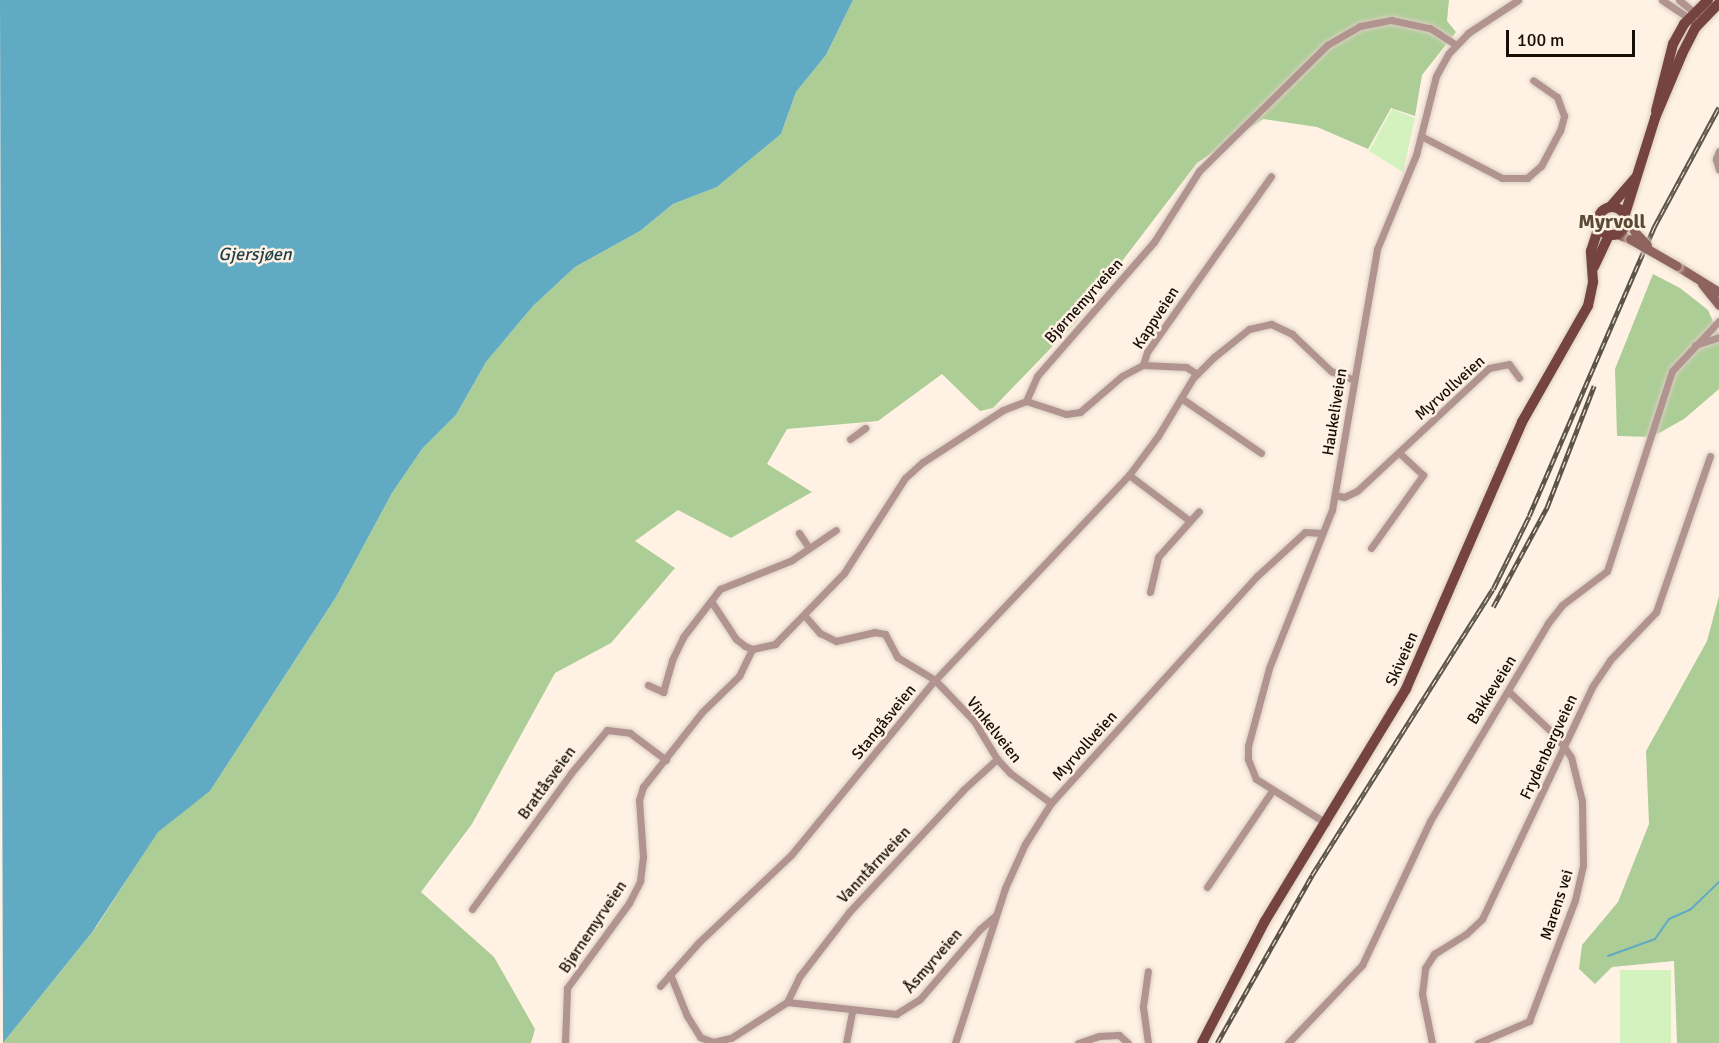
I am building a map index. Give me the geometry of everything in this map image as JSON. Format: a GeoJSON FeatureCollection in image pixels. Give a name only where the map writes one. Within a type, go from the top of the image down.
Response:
{"type":"FeatureCollection","features":[{"type":"Feature","properties":{"kind":"main road"},"geometry":{"type":"LineString","coordinates":[[1625,218],[1655,118],[1695,17],[1708,0]]}},
{"type":"Feature","properties":{"kind":"main road"},"geometry":{"type":"LineString","coordinates":[[1695,17],[1719,3]]}},
{"type":"Feature","properties":{"kind":"main road"},"geometry":{"type":"LineString","coordinates":[[1636,177],[1611,206],[1625,218],[1648,246]]}},
{"type":"Feature","properties":{"kind":"main road","name":"Skiveien"},"geometry":{"type":"LineString","coordinates":[[1202,1043],[1265,921],[1404,694],[1522,422],[1588,306],[1593,270],[1591,251],[1599,227],[1599,213],[1611,206]]}},
{"type":"Feature","properties":{"kind":"main road","name":"Skiveien"},"geometry":{"type":"LineString","coordinates":[[1593,270],[1613,234],[1625,218]]}},
{"type":"Feature","properties":{"kind":"main road"},"geometry":{"type":"LineString","coordinates":[[1599,227],[1648,246],[1700,282],[1719,292]]}},
{"type":"Feature","properties":{"kind":"main road"},"geometry":{"type":"LineString","coordinates":[[1700,282],[1719,305]]}},
{"type":"Feature","properties":{"kind":"street","name":"Haukeliveien"},"geometry":{"type":"LineString","coordinates":[[1326,823],[1272,791],[1250,770],[1248,746],[1269,668],[1335,495],[1383,229],[1421,136],[1436,76],[1456,45],[1482,21],[1518,0]]}},
{"type":"Feature","properties":{"kind":"street"},"geometry":{"type":"LineString","coordinates":[[1662,0],[1695,17]]}},
{"type":"Feature","properties":{"kind":"street"},"geometry":{"type":"LineString","coordinates":[[1679,0],[1695,17]]}},
{"type":"Feature","properties":{"kind":"street","name":"Bjørnemyrveien"},"geometry":{"type":"LineString","coordinates":[[1026,401],[1033,381],[1149,249],[1203,166],[1328,45],[1360,26],[1391,20],[1422,25],[1456,45]]}},
{"type":"Feature","properties":{"kind":"street"},"geometry":{"type":"LineString","coordinates":[[1421,136],[1502,178],[1530,177],[1549,151],[1564,116],[1557,97],[1533,80]]}},
{"type":"Feature","properties":{"kind":"street"},"geometry":{"type":"LineString","coordinates":[[1719,151],[1716,159],[1719,170]]}},
{"type":"Feature","properties":{"kind":"street","name":"Kappveien"},"geometry":{"type":"LineString","coordinates":[[1026,401],[1061,413],[1076,413],[1091,405],[1132,369],[1143,364],[1147,352],[1271,176]]}},
{"type":"Feature","properties":{"kind":"street","name":"Bakkeveien"},"geometry":{"type":"LineString","coordinates":[[1288,1043],[1349,982],[1370,953],[1430,821],[1555,613],[1598,580],[1610,566],[1668,381],[1678,361],[1719,321]]}},
{"type":"Feature","properties":{"kind":"street","name":"Stangåsveien"},"geometry":{"type":"LineString","coordinates":[[660,986],[791,855],[935,680],[1129,475],[1197,374],[1249,329],[1271,324],[1292,334],[1331,371],[1354,380]]}},
{"type":"Feature","properties":{"kind":"street","name":"Bakkeveien"},"geometry":{"type":"LineString","coordinates":[[1695,345],[1719,337]]}},
{"type":"Feature","properties":{"kind":"street"},"geometry":{"type":"LineString","coordinates":[[1143,364],[1186,367],[1197,374]]}},
{"type":"Feature","properties":{"kind":"street","name":"Myrvollveien"},"geometry":{"type":"LineString","coordinates":[[1335,495],[1344,497],[1357,491],[1489,368],[1509,364],[1519,378]]}},
{"type":"Feature","properties":{"kind":"street"},"geometry":{"type":"LineString","coordinates":[[1180,398],[1261,453]]}},
{"type":"Feature","properties":{"kind":"street"},"geometry":{"type":"LineString","coordinates":[[711,601],[736,639],[752,649],[775,644],[805,616],[844,573],[913,471],[1003,410],[1026,401]]}},
{"type":"Feature","properties":{"kind":"street"},"geometry":{"type":"LineString","coordinates":[[850,439],[864,428]]}},
{"type":"Feature","properties":{"kind":"street"},"geometry":{"type":"LineString","coordinates":[[1371,548],[1423,476],[1399,453]]}},
{"type":"Feature","properties":{"kind":"street","name":"Frydenbergveien"},"geometry":{"type":"LineString","coordinates":[[1432,1043],[1422,994],[1425,968],[1434,954],[1473,928],[1488,909],[1564,745],[1602,671],[1656,612],[1710,456]]}},
{"type":"Feature","properties":{"kind":"street"},"geometry":{"type":"LineString","coordinates":[[1129,475],[1190,521]]}},
{"type":"Feature","properties":{"kind":"street"},"geometry":{"type":"LineString","coordinates":[[1150,592],[1158,557],[1199,511]]}},
{"type":"Feature","properties":{"kind":"street"},"geometry":{"type":"LineString","coordinates":[[648,685],[663,692],[676,650],[711,601],[726,586],[774,568],[836,530]]}},
{"type":"Feature","properties":{"kind":"street","name":"Myrvollveien"},"geometry":{"type":"LineString","coordinates":[[955,1043],[995,916],[1025,844],[1051,803],[1257,576],[1305,531],[1322,533]]}},
{"type":"Feature","properties":{"kind":"street"},"geometry":{"type":"LineString","coordinates":[[799,533],[809,548]]}},
{"type":"Feature","properties":{"kind":"street","name":"Vinkelveien"},"geometry":{"type":"LineString","coordinates":[[805,616],[820,633],[836,641],[881,632],[891,640],[897,657],[935,680],[974,721],[997,759],[1051,803]]}},
{"type":"Feature","properties":{"kind":"street","name":"Bjørnemyrveien"},"geometry":{"type":"LineString","coordinates":[[566,1043],[569,1018],[565,996],[636,890],[643,857],[639,800],[643,787],[702,712],[739,676],[752,649]]}},
{"type":"Feature","properties":{"kind":"street","name":"Marens vei"},"geometry":{"type":"LineString","coordinates":[[1478,1043],[1529,1021],[1578,889],[1584,858],[1582,801],[1574,765],[1564,745],[1509,691]]}},
{"type":"Feature","properties":{"kind":"street","name":"Brattåsveien"},"geometry":{"type":"LineString","coordinates":[[472,909],[571,772],[607,730],[630,733],[666,760]]}},
{"type":"Feature","properties":{"kind":"street","name":"Vanntårnveien"},"geometry":{"type":"LineString","coordinates":[[787,1002],[799,977],[849,912],[963,790],[997,759]]}},
{"type":"Feature","properties":{"kind":"street"},"geometry":{"type":"LineString","coordinates":[[1208,887],[1272,791]]}},
{"type":"Feature","properties":{"kind":"street","name":"Åsmyrveien"},"geometry":{"type":"LineString","coordinates":[[787,1002],[852,1011],[897,1014],[907,1010],[995,916]]}},
{"type":"Feature","properties":{"kind":"street"},"geometry":{"type":"LineString","coordinates":[[1148,971],[1143,1006],[1148,1043]]}},
{"type":"Feature","properties":{"kind":"street"},"geometry":{"type":"LineString","coordinates":[[670,974],[700,1037],[712,1042],[731,1038],[787,1002]]}},
{"type":"Feature","properties":{"kind":"street"},"geometry":{"type":"LineString","coordinates":[[846,1043],[852,1011]]}},
{"type":"Feature","properties":{"kind":"street"},"geometry":{"type":"LineString","coordinates":[[1078,1043],[1099,1036],[1119,1035],[1128,1043]]}},
{"type":"Feature","properties":{"kind":"green space"},"geometry":{"type":"Polygon","coordinates":[[[853,0],[1449,0],[1447,21],[1456,32],[1422,75],[1415,116],[1391,108],[1368,149],[1317,127],[1263,119],[1197,163],[1074,324],[993,408],[980,411],[942,374],[878,421],[787,429],[767,464],[812,492],[731,538],[678,510],[635,541],[675,568],[611,643],[555,673],[472,824],[421,892],[494,957],[535,1029],[531,1043],[3,1043],[97,926],[158,831],[210,791],[336,597],[392,493],[422,449],[456,415],[486,362],[533,306],[575,267],[640,231],[673,204],[717,187],[781,134],[796,92],[826,55],[853,0]]]}},
{"type":"Feature","properties":{"kind":"green space"},"geometry":{"type":"Polygon","coordinates":[[[1392,109],[1415,118],[1403,172],[1369,151],[1392,109]]]}},
{"type":"Feature","properties":{"kind":"green space"},"geometry":{"type":"Polygon","coordinates":[[[1653,274],[1680,288],[1708,310],[1719,335],[1719,389],[1684,419],[1652,437],[1617,436],[1615,369],[1653,274]]]}},
{"type":"Feature","properties":{"kind":"green space"},"geometry":{"type":"Polygon","coordinates":[[[1719,596],[1719,1043],[1677,1043],[1674,961],[1612,967],[1595,984],[1579,969],[1582,945],[1618,902],[1649,824],[1646,751],[1707,641],[1719,596]]]}},
{"type":"Feature","properties":{"kind":"green space"},"geometry":{"type":"Polygon","coordinates":[[[1620,970],[1671,970],[1671,1043],[1620,1043],[1620,970]]]}},
{"type":"Feature","properties":{"kind":"water","name":"Gjersjøen"},"geometry":{"type":"Polygon","coordinates":[[[0,0],[853,0],[826,55],[796,92],[781,134],[717,187],[673,204],[640,231],[575,267],[533,306],[486,362],[456,415],[422,449],[392,493],[336,597],[210,791],[158,832],[93,931],[3,1043],[0,0]]]}},
{"type":"Feature","properties":{"kind":"waterway"},"geometry":{"type":"LineString","coordinates":[[1608,956],[1655,939],[1669,919],[1691,909],[1719,882]]}},
{"type":"Feature","properties":{"kind":"railway"},"geometry":{"type":"LineString","coordinates":[[1217,1043],[1312,875],[1493,589],[1529,516],[1654,227],[1719,107]]}},
{"type":"Feature","properties":{"kind":"railway"},"geometry":{"type":"LineString","coordinates":[[1493,607],[1547,507],[1594,386]]}},
{"type":"Feature","properties":{"kind":"district","name":"Myrvoll"},"geometry":{"type":"Point","coordinates":[1612,221]}}]}
